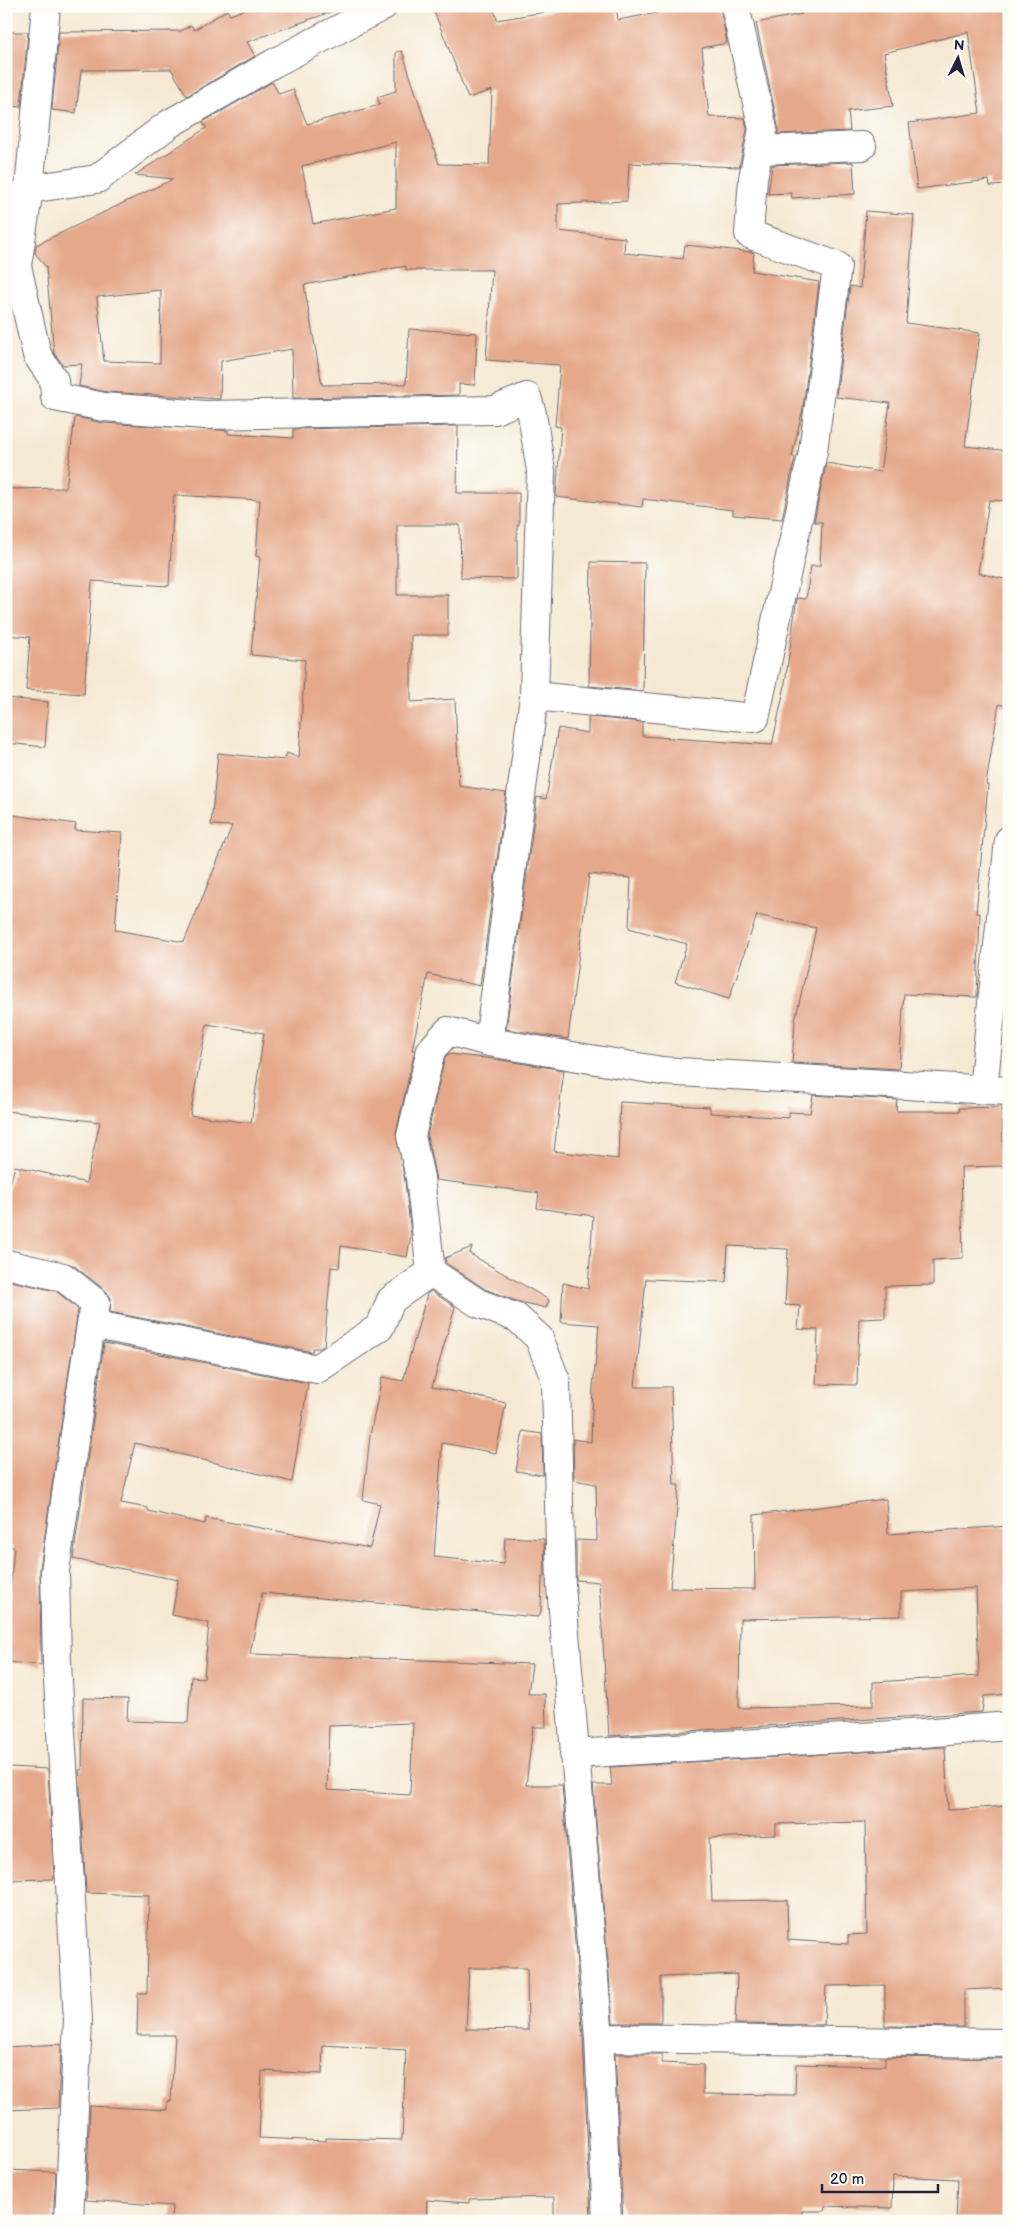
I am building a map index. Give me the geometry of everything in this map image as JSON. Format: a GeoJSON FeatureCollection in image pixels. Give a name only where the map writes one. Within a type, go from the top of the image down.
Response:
{"type":"FeatureCollection","features":[{"type":"Feature","properties":{"kind":"street"},"geometry":{"type":"LineString","coordinates":[[46,6],[29,189],[17,266],[37,355],[54,380],[55,397],[104,407],[205,415],[495,410],[527,397],[532,414],[541,471],[534,696],[489,1042]]}},
{"type":"Feature","properties":{"kind":"street"},"geometry":{"type":"LineString","coordinates":[[6,206],[29,189],[97,179],[169,124],[274,63],[383,6]]}},
{"type":"Feature","properties":{"kind":"street"},"geometry":{"type":"LineString","coordinates":[[534,696],[755,718],[813,450],[837,266],[749,234],[753,178],[763,129],[735,6]]}},
{"type":"Feature","properties":{"kind":"street"},"geometry":{"type":"LineString","coordinates":[[759,150],[862,146]]}},
{"type":"Feature","properties":{"kind":"street"},"geometry":{"type":"LineString","coordinates":[[607,2221],[599,2038],[561,1586],[556,1381],[538,1338],[517,1318],[478,1303],[431,1272],[420,1178],[411,1136],[431,1050],[448,1031],[489,1042],[662,1071],[996,1090],[1009,840]]}},
{"type":"Feature","properties":{"kind":"street"},"geometry":{"type":"LineString","coordinates":[[6,1264],[63,1277],[96,1303],[91,1324],[55,1571],[57,1664],[78,2020],[69,2221]]}},
{"type":"Feature","properties":{"kind":"street"},"geometry":{"type":"LineString","coordinates":[[91,1324],[317,1370],[380,1327],[391,1300],[431,1272]]}},
{"type":"Feature","properties":{"kind":"street"},"geometry":{"type":"LineString","coordinates":[[574,1754],[910,1734],[1009,1726]]}},
{"type":"Feature","properties":{"kind":"street"},"geometry":{"type":"LineString","coordinates":[[599,2038],[1009,2043]]}},
{"type":"Feature","properties":{"kind":"building"},"geometry":{"type":"Polygon","coordinates":[[[254,6],[335,6],[336,10],[247,42],[255,56],[187,96],[171,69],[81,70],[76,113],[52,110],[59,32],[181,31],[191,25],[194,30],[227,10],[230,15],[254,6]]]}},
{"type":"Feature","properties":{"kind":"building"},"geometry":{"type":"Polygon","coordinates":[[[432,6],[493,6],[497,20],[581,6],[616,6],[618,20],[695,6],[720,6],[727,43],[702,48],[709,117],[745,118],[747,129],[739,167],[629,163],[627,201],[558,204],[558,231],[625,238],[624,253],[683,259],[685,245],[752,252],[754,253],[752,271],[819,282],[803,408],[792,456],[795,458],[782,519],[733,515],[733,510],[643,499],[642,507],[556,497],[561,427],[555,426],[560,365],[486,360],[492,270],[406,270],[406,266],[304,285],[322,385],[406,384],[409,329],[477,333],[475,385],[459,384],[459,395],[293,398],[292,349],[221,361],[220,399],[106,392],[79,386],[82,364],[63,365],[54,353],[46,267],[35,253],[36,245],[173,179],[135,175],[206,128],[203,122],[272,82],[279,94],[293,89],[307,124],[380,105],[377,97],[396,91],[396,52],[402,51],[439,164],[489,165],[492,90],[468,98],[432,6]],[[396,142],[302,166],[313,224],[396,208],[396,142]],[[161,290],[97,297],[104,361],[160,363],[161,290]]]}},
{"type":"Feature","properties":{"kind":"building"},"geometry":{"type":"Polygon","coordinates":[[[801,6],[1009,6],[1009,185],[990,186],[989,180],[917,189],[909,123],[980,113],[968,32],[884,53],[893,106],[848,111],[850,131],[778,134],[778,126],[756,23],[802,14],[801,6]]]}},
{"type":"Feature","properties":{"kind":"building"},"geometry":{"type":"Polygon","coordinates":[[[6,32],[28,32],[21,107],[6,105],[6,32]]]}},
{"type":"Feature","properties":{"kind":"building"},"geometry":{"type":"Polygon","coordinates":[[[853,162],[855,194],[792,198],[791,193],[768,194],[772,165],[853,162]]]}},
{"type":"Feature","properties":{"kind":"building"},"geometry":{"type":"Polygon","coordinates":[[[866,211],[914,215],[906,323],[980,333],[965,446],[1009,451],[1009,501],[989,500],[978,573],[1009,580],[1009,707],[999,704],[986,784],[988,785],[976,913],[980,913],[977,997],[904,994],[899,1069],[792,1063],[795,1021],[816,928],[757,915],[729,999],[675,982],[687,944],[629,928],[631,878],[589,874],[568,1039],[506,1029],[537,797],[546,799],[558,728],[588,733],[588,717],[642,722],[642,736],[772,745],[784,690],[797,598],[806,599],[811,566],[820,566],[822,522],[814,522],[826,463],[880,472],[890,403],[836,397],[850,286],[860,288],[866,211]]]}},
{"type":"Feature","properties":{"kind":"building"},"geometry":{"type":"Polygon","coordinates":[[[75,417],[103,423],[220,430],[228,431],[228,434],[293,438],[293,429],[458,426],[457,493],[519,493],[517,579],[461,578],[460,525],[397,525],[397,595],[448,595],[448,635],[411,635],[411,702],[455,699],[459,786],[506,793],[480,986],[428,974],[412,1050],[415,1050],[396,1133],[405,1181],[411,1235],[407,1257],[341,1246],[339,1268],[331,1267],[324,1346],[313,1348],[312,1352],[110,1312],[111,1298],[106,1291],[73,1265],[6,1249],[6,1200],[15,1166],[86,1183],[100,1122],[6,1111],[6,814],[76,824],[75,830],[122,833],[115,930],[184,942],[232,826],[211,825],[218,753],[284,760],[287,753],[299,758],[305,660],[251,655],[260,557],[256,556],[260,500],[174,495],[169,586],[92,581],[84,694],[26,690],[30,637],[6,635],[6,489],[66,488],[75,417]],[[207,1024],[190,1115],[251,1123],[264,1033],[207,1024]]]}},
{"type":"Feature","properties":{"kind":"building"},"geometry":{"type":"Polygon","coordinates":[[[591,562],[645,563],[643,691],[589,686],[591,562]]]}},
{"type":"Feature","properties":{"kind":"building"},"geometry":{"type":"Polygon","coordinates":[[[6,698],[48,702],[45,747],[6,743],[6,698]]]}},
{"type":"Feature","properties":{"kind":"building"},"geometry":{"type":"Polygon","coordinates":[[[448,1054],[494,1059],[564,1070],[554,1151],[618,1159],[620,1102],[710,1107],[710,1113],[789,1118],[789,1112],[810,1113],[813,1095],[897,1100],[896,1111],[960,1111],[959,1108],[1002,1107],[1004,1166],[961,1167],[963,1258],[933,1260],[933,1285],[885,1286],[885,1318],[859,1319],[857,1385],[816,1384],[818,1330],[798,1329],[800,1306],[785,1305],[788,1249],[728,1246],[726,1282],[646,1279],[635,1387],[671,1387],[674,1485],[679,1485],[670,1588],[755,1589],[754,1515],[886,1499],[888,1534],[1009,1526],[1009,1694],[984,1696],[982,1712],[609,1736],[599,1582],[576,1580],[576,1540],[597,1541],[596,1484],[574,1480],[573,1439],[591,1442],[593,1387],[599,1325],[561,1322],[563,1283],[588,1289],[593,1216],[537,1208],[539,1193],[436,1180],[427,1136],[445,1057],[448,1054]],[[976,1588],[901,1592],[901,1616],[740,1619],[739,1708],[873,1706],[873,1682],[979,1676],[976,1588]]]}},
{"type":"Feature","properties":{"kind":"building"},"geometry":{"type":"Polygon","coordinates":[[[472,1247],[470,1254],[549,1300],[546,1308],[516,1301],[485,1289],[446,1263],[445,1258],[472,1247]]]}},
{"type":"Feature","properties":{"kind":"building"},"geometry":{"type":"Polygon","coordinates":[[[6,1280],[56,1291],[78,1309],[40,1569],[41,1665],[6,1662],[6,1637],[14,1547],[6,1546],[6,1280]]]}},
{"type":"Feature","properties":{"kind":"building"},"geometry":{"type":"Polygon","coordinates":[[[431,1291],[455,1307],[432,1387],[506,1403],[496,1453],[442,1443],[434,1557],[504,1564],[505,1537],[544,1539],[545,1577],[542,1577],[541,1612],[538,1617],[262,1593],[250,1654],[532,1664],[528,1694],[545,1694],[546,1727],[533,1727],[526,1785],[562,1785],[583,2039],[591,2221],[554,2221],[554,2197],[469,2199],[469,2203],[427,2200],[426,2221],[171,2221],[172,2206],[86,2200],[90,2106],[167,2110],[167,2101],[171,2101],[175,2035],[137,2035],[138,1993],[147,1993],[149,1895],[86,1893],[79,1770],[82,1770],[83,1698],[128,1699],[127,1721],[188,1723],[191,1677],[204,1678],[209,1623],[172,1615],[178,1580],[73,1559],[104,1343],[308,1383],[292,1482],[135,1443],[121,1503],[148,1508],[148,1511],[205,1524],[206,1518],[370,1548],[380,1504],[363,1500],[370,1435],[382,1377],[403,1381],[427,1294],[431,1291]],[[413,1723],[329,1726],[327,1790],[410,1795],[413,1723]],[[469,1968],[466,2029],[528,2030],[527,1968],[469,1968]],[[323,2045],[322,2074],[262,2071],[259,2138],[326,2141],[326,2138],[402,2140],[406,2050],[323,2045]]]}},
{"type":"Feature","properties":{"kind":"building"},"geometry":{"type":"Polygon","coordinates":[[[523,1431],[542,1434],[543,1475],[516,1471],[523,1431]]]}},
{"type":"Feature","properties":{"kind":"building"},"geometry":{"type":"Polygon","coordinates":[[[945,1747],[948,1810],[1009,1806],[1009,1988],[964,1990],[964,2027],[885,2026],[885,1985],[826,1986],[824,2025],[735,2024],[737,1974],[661,1977],[661,2023],[613,2023],[593,1785],[612,1785],[610,1767],[945,1747]],[[865,1822],[776,1824],[776,1835],[709,1838],[712,1901],[787,1900],[788,1940],[848,1944],[848,1935],[867,1934],[865,1822]]]}},
{"type":"Feature","properties":{"kind":"building"},"geometry":{"type":"Polygon","coordinates":[[[9,1767],[48,1769],[54,1879],[6,1880],[6,1799],[8,1799],[9,1767]]]}},
{"type":"Feature","properties":{"kind":"building"},"geometry":{"type":"Polygon","coordinates":[[[61,2044],[58,2108],[6,2110],[6,2047],[61,2044]]]}},
{"type":"Feature","properties":{"kind":"building"},"geometry":{"type":"Polygon","coordinates":[[[615,2054],[662,2054],[662,2063],[703,2065],[703,2094],[795,2095],[796,2064],[885,2066],[885,2057],[1009,2059],[1009,2221],[956,2221],[958,2179],[893,2176],[892,2208],[825,2206],[824,2211],[802,2211],[802,2221],[623,2221],[615,2054]]]}},
{"type":"Feature","properties":{"kind":"building"},"geometry":{"type":"Polygon","coordinates":[[[6,2170],[56,2172],[53,2221],[6,2221],[6,2170]]]}}]}
